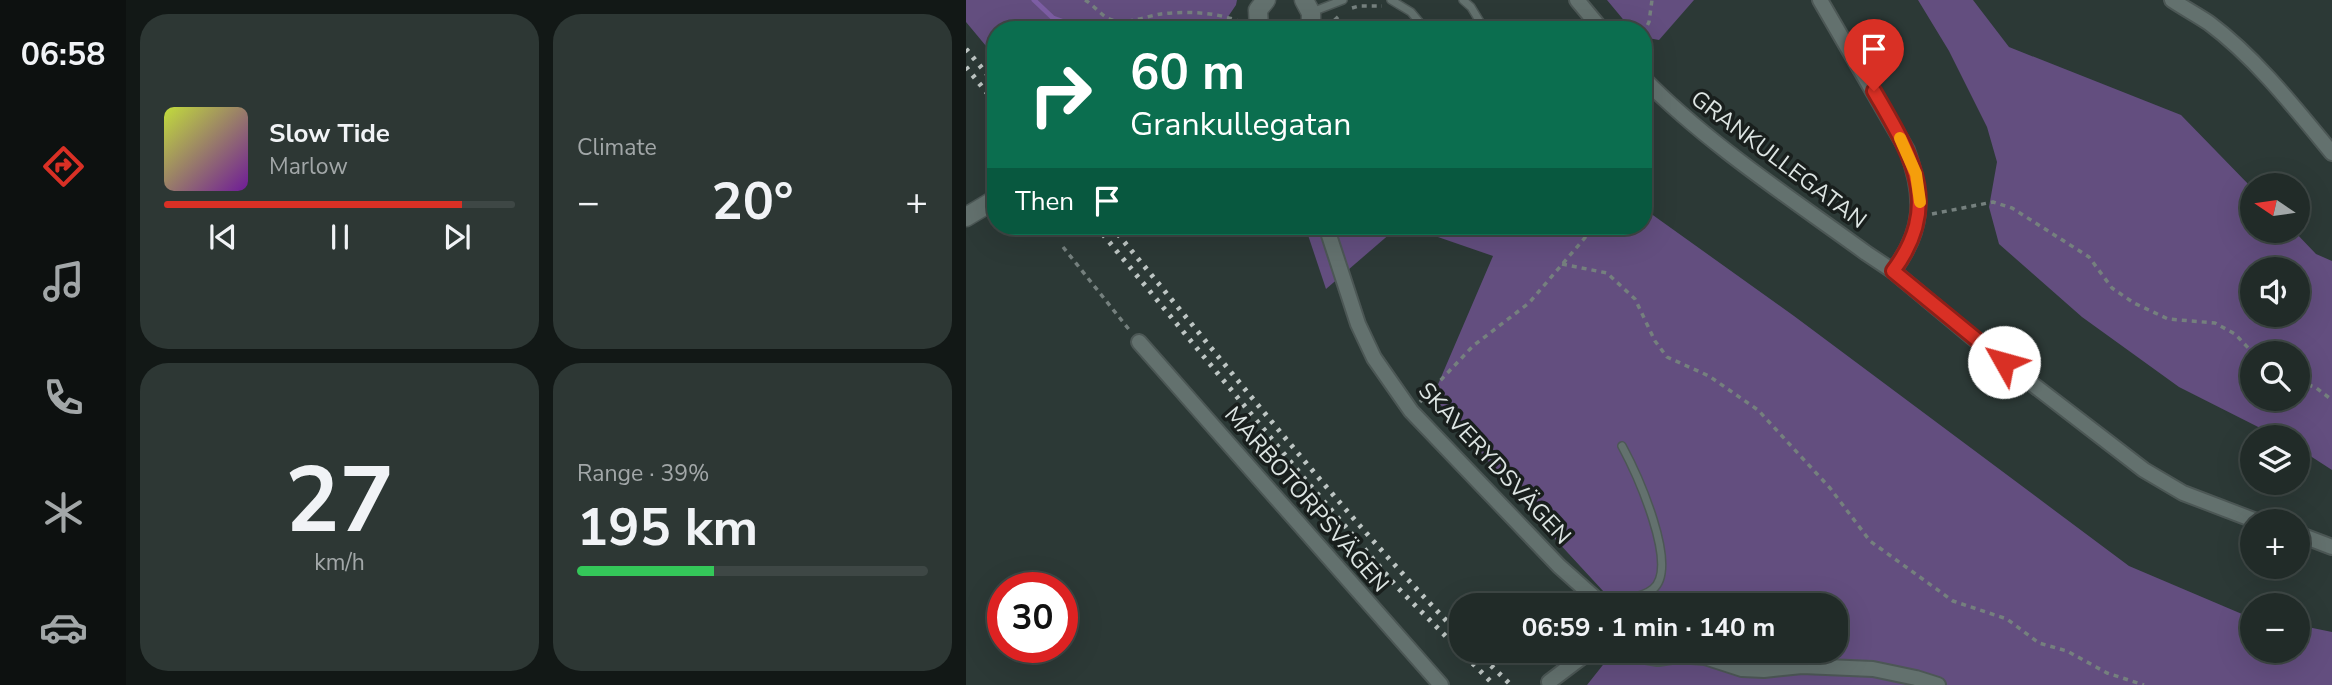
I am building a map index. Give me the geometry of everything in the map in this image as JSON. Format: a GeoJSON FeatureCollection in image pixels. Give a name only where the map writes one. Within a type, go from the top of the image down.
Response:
{"type":"FeatureCollection","features":[{"type":"Feature","properties":{"kind":"street"},"geometry":{"type":"LineString","coordinates":[[1258,21],[1258,10],[1266,0]]}},
{"type":"Feature","properties":{"kind":"street"},"geometry":{"type":"LineString","coordinates":[[1577,0],[1594,21]]}},
{"type":"Feature","properties":{"kind":"street"},"geometry":{"type":"LineString","coordinates":[[1820,0],[1908,150],[1920,192],[1919,214],[1913,239],[1893,271]]}},
{"type":"Feature","properties":{"kind":"street"},"geometry":{"type":"LineString","coordinates":[[2172,0],[2210,24],[2252,62],[2332,153]]}},
{"type":"Feature","properties":{"kind":"street","name":"GRANKULLEGATAN"},"geometry":{"type":"LineString","coordinates":[[1652,87],[1705,133],[1893,271],[1983,346],[2144,470],[2183,493],[2240,515]]}},
{"type":"Feature","properties":{"kind":"street"},"geometry":{"type":"LineString","coordinates":[[966,217],[987,204]]}},
{"type":"Feature","properties":{"kind":"street","name":"SKAVERYDSVÄGEN"},"geometry":{"type":"LineString","coordinates":[[1329,235],[1357,324],[1374,358],[1411,411],[1559,566],[1589,593]]}},
{"type":"Feature","properties":{"kind":"street","name":"MARBOTORPSVÄGEN"},"geometry":{"type":"LineString","coordinates":[[1139,342],[1441,685]]}},
{"type":"Feature","properties":{"kind":"street"},"geometry":{"type":"LineString","coordinates":[[2310,539],[2332,547]]}},
{"type":"Feature","properties":{"kind":"street"},"geometry":{"type":"LineString","coordinates":[[1549,682],[1574,663]]}},
{"type":"Feature","properties":{"kind":"street"},"geometry":{"type":"LineString","coordinates":[[1723,663],[1742,669],[1764,670],[1802,666],[1873,669],[1938,685]]}},
{"type":"Feature","properties":{"kind":"lane"},"geometry":{"type":"LineString","coordinates":[[1309,14],[1343,0]]}},
{"type":"Feature","properties":{"kind":"lane"},"geometry":{"type":"LineString","coordinates":[[1391,0],[1401,4],[1418,21]]}},
{"type":"Feature","properties":{"kind":"lane"},"geometry":{"type":"LineString","coordinates":[[1463,0],[1480,21]]}},
{"type":"Feature","properties":{"kind":"lane"},"geometry":{"type":"LineString","coordinates":[[1622,446],[1637,473],[1654,522],[1662,575],[1655,588],[1648,593]]}},
{"type":"Feature","properties":{"kind":"path"},"geometry":{"type":"LineString","coordinates":[[1086,0],[1111,20],[1200,13],[1223,15],[1238,21]]}},
{"type":"Feature","properties":{"kind":"path"},"geometry":{"type":"LineString","coordinates":[[1649,21],[1652,0]]}},
{"type":"Feature","properties":{"kind":"path"},"geometry":{"type":"LineString","coordinates":[[1334,20],[1359,6],[1382,6],[1393,10]]}},
{"type":"Feature","properties":{"kind":"path"},"geometry":{"type":"LineString","coordinates":[[1919,214],[1939,214],[1993,202],[2012,208],[2089,257],[2112,288],[2134,303],[2168,319],[2216,323],[2242,341]]}},
{"type":"Feature","properties":{"kind":"path"},"geometry":{"type":"LineString","coordinates":[[1411,411],[1473,346],[1529,303],[1587,235]]}},
{"type":"Feature","properties":{"kind":"path"},"geometry":{"type":"LineString","coordinates":[[1063,247],[1139,342]]}},
{"type":"Feature","properties":{"kind":"path"},"geometry":{"type":"LineString","coordinates":[[1562,264],[1607,274],[1634,299],[1655,341],[1667,357],[1709,376],[1758,410],[1830,488],[1870,541],[1880,549],[1953,601],[2007,619],[2039,643],[2067,651],[2108,673],[2144,685]]}},
{"type":"Feature","properties":{"kind":"path"},"geometry":{"type":"LineString","coordinates":[[2310,386],[2332,400]]}},
{"type":"Feature","properties":{"kind":"shaded area"},"geometry":{"type":"Polygon","coordinates":[[[966,0],[1237,0],[1225,21],[987,21],[987,47],[966,22],[966,0]]]}},
{"type":"Feature","properties":{"kind":"shaded area"},"geometry":{"type":"Polygon","coordinates":[[[1607,0],[1694,0],[1659,40],[1652,39],[1652,21],[1624,21],[1607,0]]]}},
{"type":"Feature","properties":{"kind":"shaded area"},"geometry":{"type":"Polygon","coordinates":[[[1918,0],[1973,0],[2009,47],[2181,115],[2240,176],[2240,243],[2305,243],[2316,254],[2332,261],[2332,470],[2310,456],[2310,425],[2254,425],[2179,387],[2082,317],[1999,244],[1989,207],[1997,162],[1987,127],[1949,51],[1918,0]]]}},
{"type":"Feature","properties":{"kind":"shaded area"},"geometry":{"type":"Polygon","coordinates":[[[1652,214],[1794,316],[2129,566],[2240,613],[2240,663],[2310,663],[2310,627],[2332,632],[2332,685],[1587,685],[1604,663],[1848,663],[1848,593],[1605,593],[1544,527],[1433,396],[1493,256],[1432,235],[1652,235],[1652,214]]]}},
{"type":"Feature","properties":{"kind":"shaded area"},"geometry":{"type":"Polygon","coordinates":[[[1308,235],[1389,235],[1326,289],[1308,235]]]}},
{"type":"Feature","properties":{"kind":"waterway"},"geometry":{"type":"LineString","coordinates":[[1034,0],[1053,18],[1062,21]]}},
{"type":"Feature","properties":{"kind":"railway"},"geometry":{"type":"LineString","coordinates":[[966,49],[987,74]]}},
{"type":"Feature","properties":{"kind":"railway"},"geometry":{"type":"LineString","coordinates":[[966,67],[987,93]]}},
{"type":"Feature","properties":{"kind":"railway"},"geometry":{"type":"LineString","coordinates":[[1103,235],[1397,587],[1494,685]]}},
{"type":"Feature","properties":{"kind":"railway"},"geometry":{"type":"LineString","coordinates":[[1118,235],[1326,486],[1449,623]]}},
{"type":"Feature","properties":{"kind":"railway"},"geometry":{"type":"LineString","coordinates":[[1488,663],[1511,685]]}},
{"type":"Feature","properties":{"kind":"slow traffic"},"geometry":{"type":"LineString","coordinates":[[1900,138],[1908,150],[1916,174],[1920,202]]}},
{"type":"Feature","properties":{"kind":"route"},"geometry":{"type":"LineString","coordinates":[[1874,91],[1908,150],[1920,192],[1919,214],[1913,239],[1893,271],[2004,362]]}}]}
